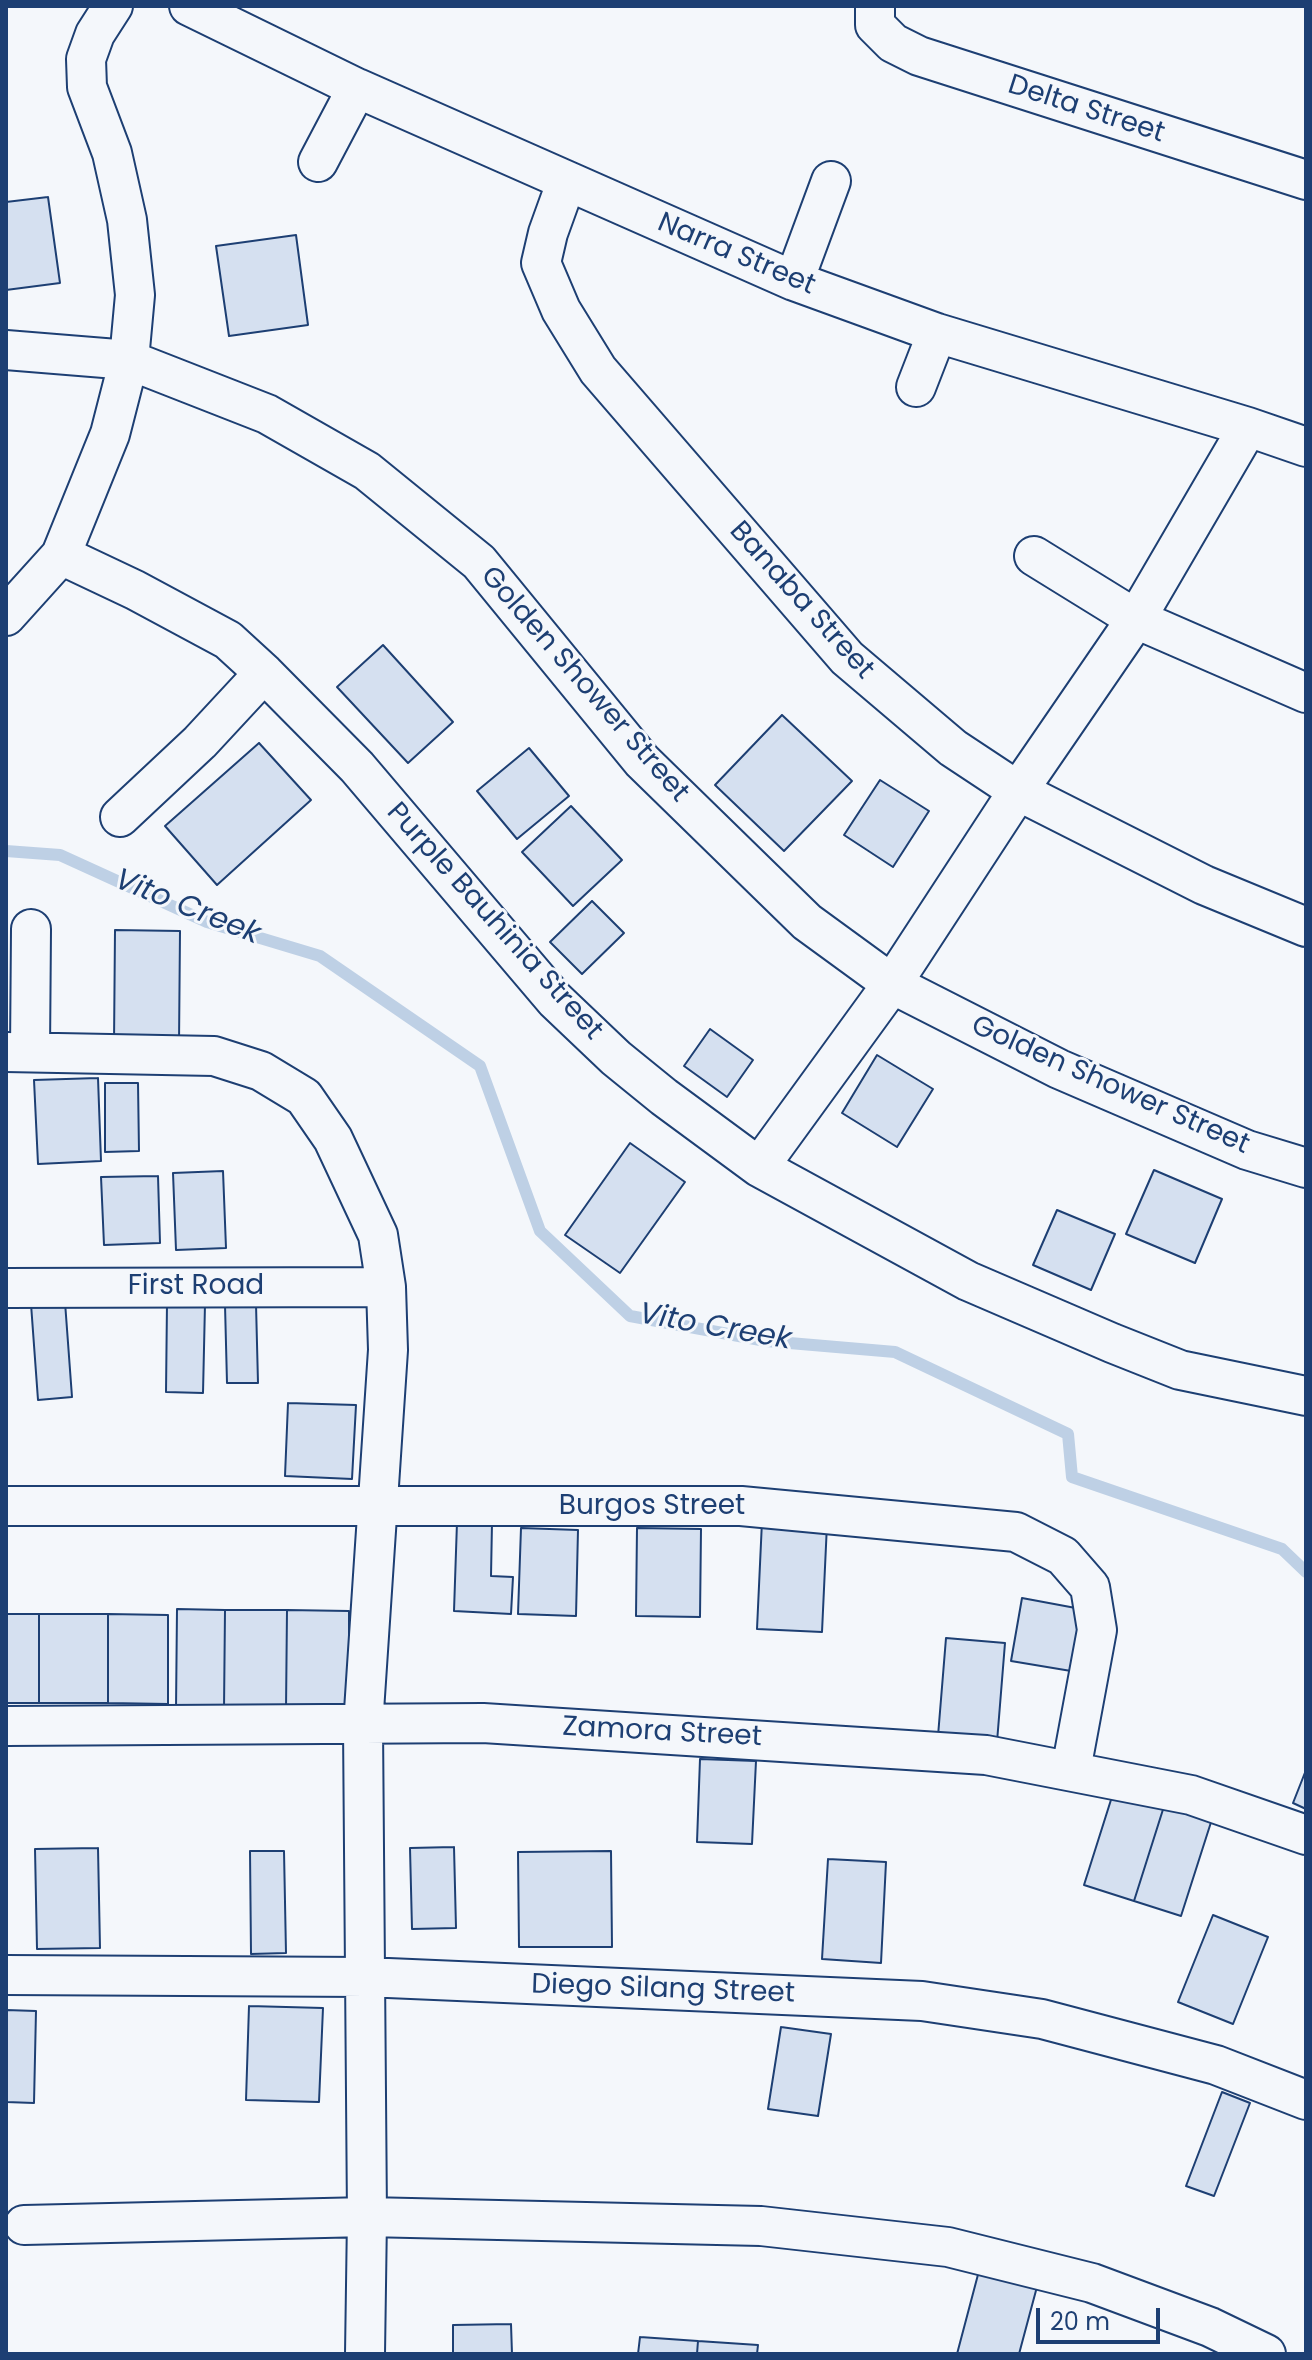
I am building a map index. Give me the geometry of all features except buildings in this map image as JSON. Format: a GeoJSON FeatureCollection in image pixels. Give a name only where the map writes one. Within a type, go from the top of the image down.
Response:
{"type":"FeatureCollection","features":[{"type":"Feature","properties":{"kind":"street"},"geometry":{"type":"LineString","coordinates":[[6,616],[61,555],[110,434],[129,360],[135,295],[127,220],[112,153],[87,87],[86,73],[86,59],[95,34],[113,6]]}},
{"type":"Feature","properties":{"kind":"street","name":"Narra Street"},"geometry":{"type":"LineString","coordinates":[[189,6],[357,88],[566,183],[794,281],[937,333],[1306,447]]}},
{"type":"Feature","properties":{"kind":"street","name":"Delta Street"},"geometry":{"type":"LineString","coordinates":[[875,15],[893,43],[919,56],[1306,180]]}},
{"type":"Feature","properties":{"kind":"street"},"geometry":{"type":"LineString","coordinates":[[318,162],[357,88]]}},
{"type":"Feature","properties":{"kind":"street"},"geometry":{"type":"LineString","coordinates":[[794,281],[831,181]]}},
{"type":"Feature","properties":{"kind":"street","name":"Banaba Street"},"geometry":{"type":"LineString","coordinates":[[566,183],[541,263],[561,310],[598,370],[847,658],[953,748],[1018,791],[1204,885],[1306,927]]}},
{"type":"Feature","properties":{"kind":"street"},"geometry":{"type":"LineString","coordinates":[[916,387],[937,333]]}},
{"type":"Feature","properties":{"kind":"street","name":"Golden Shower Street"},"geometry":{"type":"LineString","coordinates":[[6,350],[129,360],[280,421],[367,471],[479,562],[642,761],[807,922],[892,984],[1059,1069],[1247,1150],[1306,1168]]}},
{"type":"Feature","properties":{"kind":"street"},"geometry":{"type":"LineString","coordinates":[[759,1167],[892,984],[1018,791],[1136,619],[1248,427]]}},
{"type":"Feature","properties":{"kind":"street","name":"Purple Bauhinia Street"},"geometry":{"type":"LineString","coordinates":[[61,555],[228,640],[357,767],[555,1000],[640,1077],[759,1167],[968,1281],[1112,1343],[1180,1370],[1306,1396]]}},
{"type":"Feature","properties":{"kind":"street"},"geometry":{"type":"LineString","coordinates":[[1034,556],[1136,619],[1306,693]]}},
{"type":"Feature","properties":{"kind":"street"},"geometry":{"type":"LineString","coordinates":[[120,817],[200,742],[264,673]]}},
{"type":"Feature","properties":{"kind":"street"},"geometry":{"type":"LineString","coordinates":[[31,929],[18,1052],[214,1056],[261,1071],[304,1097],[333,1139],[378,1235],[386,1287],[388,1350],[363,1726],[367,2217],[365,2354]]}},
{"type":"Feature","properties":{"kind":"street","name":"First Road"},"geometry":{"type":"LineString","coordinates":[[6,1288],[386,1287]]}},
{"type":"Feature","properties":{"kind":"street","name":"Burgos Street"},"geometry":{"type":"LineString","coordinates":[[6,1506],[741,1506],[1016,1532],[1063,1556],[1090,1587],[1097,1630],[1071,1770]]}},
{"type":"Feature","properties":{"kind":"street","name":"Zamora Street"},"geometry":{"type":"LineString","coordinates":[[6,1726],[483,1723],[986,1755],[1191,1795],[1306,1835]]}},
{"type":"Feature","properties":{"kind":"street","name":"Diego Silang Street"},"geometry":{"type":"LineString","coordinates":[[6,1975],[365,1977],[922,2001],[1042,2019],[1216,2065],[1306,2100]]}},
{"type":"Feature","properties":{"kind":"street"},"geometry":{"type":"LineString","coordinates":[[24,2225],[367,2217],[761,2226],[948,2247],[1092,2283],[1210,2327],[1266,2354]]}},
{"type":"Feature","properties":{"kind":"waterway","name":"Vito Creek"},"geometry":{"type":"LineString","coordinates":[[6,851],[60,855],[207,922],[320,956],[480,1066],[540,1231],[630,1316],[766,1341],[895,1352],[1068,1434],[1072,1477],[1282,1549],[1306,1572]]}}]}
